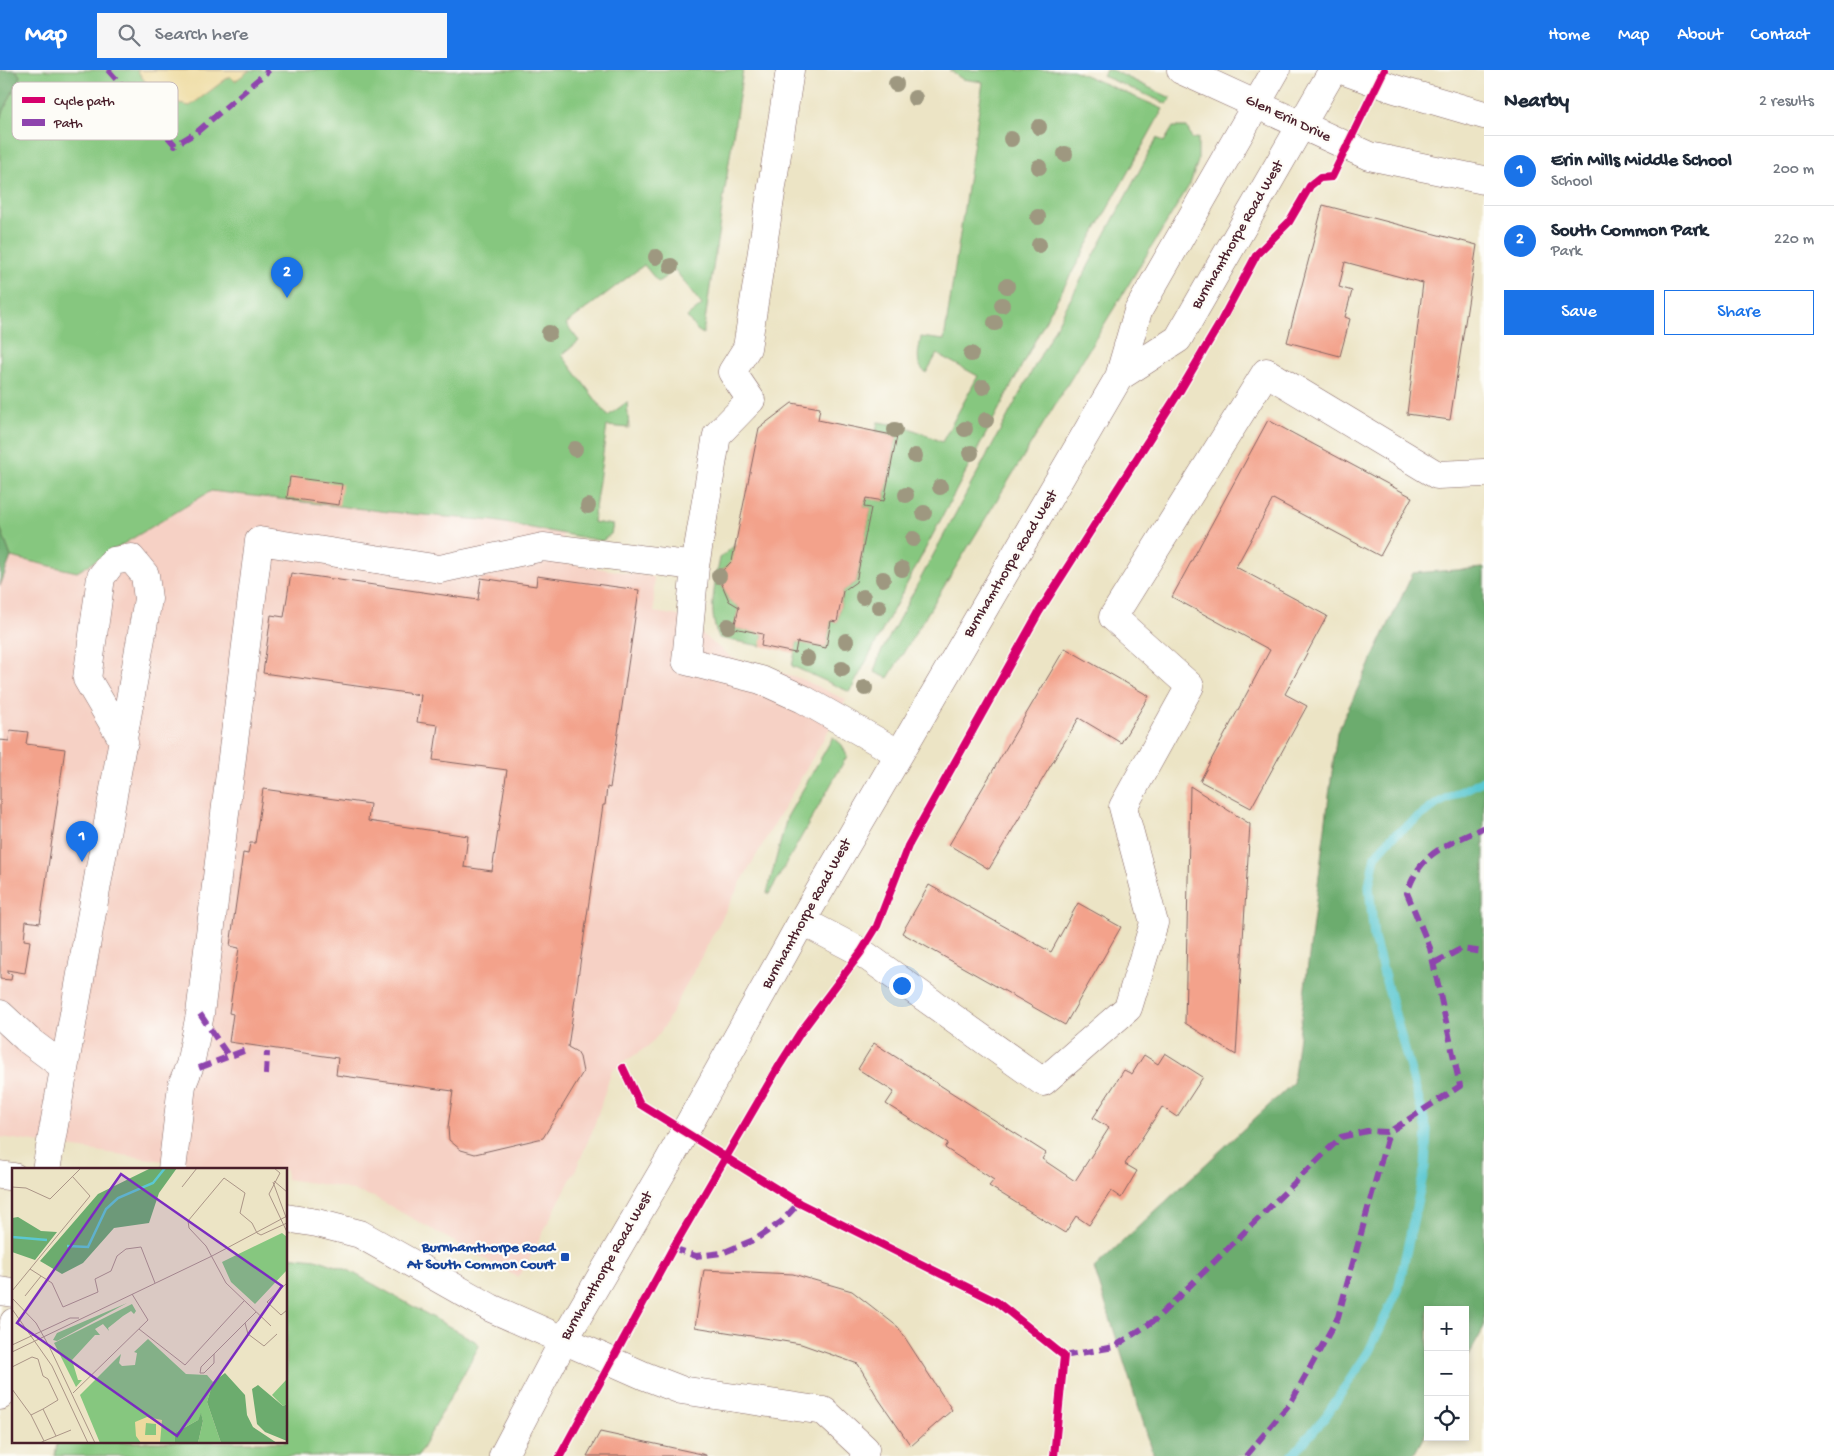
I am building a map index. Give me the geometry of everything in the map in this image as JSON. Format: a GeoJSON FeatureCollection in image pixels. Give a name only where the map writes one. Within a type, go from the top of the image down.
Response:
{"type":"FeatureCollection","features":[{"type":"Feature","properties":{"kind":"main road"},"geometry":{"type":"LineString","coordinates":[[790,70],[747,348],[732,372],[751,400],[717,434],[695,566],[686,661],[761,680],[795,695],[898,753]]}},
{"type":"Feature","properties":{"kind":"main road","name":"Glen Erin Drive"},"geometry":{"type":"LineString","coordinates":[[1181,70],[1369,156],[1484,180]]}},
{"type":"Feature","properties":{"kind":"main road","name":"Burnhamthorpe Road West"},"geometry":{"type":"LineString","coordinates":[[503,1456],[564,1340],[668,1162],[802,921],[898,753],[1023,545],[1119,377],[1138,310],[1276,70]]}},
{"type":"Feature","properties":{"kind":"main road","name":"Burnhamthorpe Road West"},"geometry":{"type":"LineString","coordinates":[[1119,377],[1178,339],[1333,70]]}},
{"type":"Feature","properties":{"kind":"main road"},"geometry":{"type":"LineString","coordinates":[[1342,70],[1395,89],[1484,115]]}},
{"type":"Feature","properties":{"kind":"main road"},"geometry":{"type":"LineString","coordinates":[[802,921],[861,952],[1043,1082],[1128,1008],[1154,923],[1122,808],[1190,686],[1113,617],[1266,372],[1437,475],[1484,473]]}},
{"type":"Feature","properties":{"kind":"main road"},"geometry":{"type":"LineString","coordinates":[[172,1168],[182,1085],[190,1065],[200,1014],[259,541],[440,569],[543,547],[695,566]]}},
{"type":"Feature","properties":{"kind":"main road"},"geometry":{"type":"LineString","coordinates":[[46,1168],[124,742],[148,599],[145,575],[131,558],[113,561],[102,577],[87,678],[124,742]]}},
{"type":"Feature","properties":{"kind":"main road"},"geometry":{"type":"LineString","coordinates":[[0,1014],[28,1040],[64,1067]]}},
{"type":"Feature","properties":{"kind":"main road"},"geometry":{"type":"LineString","coordinates":[[288,1218],[317,1223],[360,1234],[491,1308],[644,1376],[681,1390],[824,1411],[865,1449],[864,1456]]}},
{"type":"Feature","properties":{"kind":"main road"},"geometry":{"type":"LineString","coordinates":[[0,1396],[12,1333]]}},
{"type":"Feature","properties":{"kind":"shaded area"},"geometry":{"type":"Polygon","coordinates":[[[211,491],[494,521],[563,534],[559,562],[654,577],[654,612],[679,616],[732,658],[802,679],[846,700],[741,882],[664,1027],[650,1045],[612,1070],[593,1129],[577,1167],[525,1267],[517,1277],[374,1197],[340,1187],[288,1179],[288,1168],[211,1168],[0,1137],[0,586],[11,557],[77,572],[211,491]]]}},
{"type":"Feature","properties":{"kind":"green space"},"geometry":{"type":"Polygon","coordinates":[[[0,70],[16,70],[20,76],[17,82],[12,82],[12,93],[0,119],[0,70]]]}},
{"type":"Feature","properties":{"kind":"green space"},"geometry":{"type":"Polygon","coordinates":[[[16,70],[743,70],[703,334],[697,330],[687,317],[702,305],[675,270],[658,282],[644,265],[566,324],[579,341],[562,355],[608,416],[627,402],[629,428],[607,426],[593,522],[613,525],[611,534],[602,541],[494,521],[389,512],[211,491],[77,572],[11,557],[0,527],[0,119],[12,93],[12,140],[178,140],[178,82],[17,82],[20,76],[16,70]]]}},
{"type":"Feature","properties":{"kind":"green space"},"geometry":{"type":"Polygon","coordinates":[[[949,70],[1073,70],[1163,109],[1049,314],[850,692],[792,666],[797,642],[826,648],[831,621],[837,622],[843,591],[856,582],[871,508],[864,507],[866,498],[884,501],[897,436],[876,431],[878,422],[905,426],[942,442],[978,376],[937,354],[926,373],[919,361],[921,337],[944,340],[983,82],[962,79],[949,70]]]}},
{"type":"Feature","properties":{"kind":"green space"},"geometry":{"type":"Polygon","coordinates":[[[1106,70],[1112,70],[1171,98],[1167,104],[1103,76],[1106,70]]]}},
{"type":"Feature","properties":{"kind":"green space"},"geometry":{"type":"Polygon","coordinates":[[[1173,127],[1187,127],[1192,139],[1198,138],[1198,161],[1190,184],[888,678],[874,672],[879,656],[1157,138],[1164,142],[1173,127]]]}},
{"type":"Feature","properties":{"kind":"green space"},"geometry":{"type":"Polygon","coordinates":[[[0,527],[11,557],[0,586],[0,527]]]}},
{"type":"Feature","properties":{"kind":"green space"},"geometry":{"type":"Polygon","coordinates":[[[735,545],[732,561],[722,571],[721,582],[729,601],[739,607],[734,628],[763,634],[761,646],[719,638],[715,628],[713,598],[720,558],[735,545]]]}},
{"type":"Feature","properties":{"kind":"green space"},"geometry":{"type":"Polygon","coordinates":[[[1484,568],[1484,1328],[1469,1355],[1469,1306],[1424,1306],[1424,1436],[1413,1456],[1154,1456],[1094,1268],[1293,1083],[1337,732],[1413,573],[1484,568]]]}},
{"type":"Feature","properties":{"kind":"green space"},"geometry":{"type":"Polygon","coordinates":[[[833,737],[842,745],[847,756],[769,894],[767,893],[787,817],[833,737]]]}},
{"type":"Feature","properties":{"kind":"green space"},"geometry":{"type":"Polygon","coordinates":[[[288,1256],[316,1259],[348,1270],[475,1341],[479,1346],[418,1456],[55,1456],[57,1444],[288,1444],[288,1256]]]}},
{"type":"Feature","properties":{"kind":"sand"},"geometry":{"type":"Polygon","coordinates":[[[137,70],[250,70],[235,81],[230,76],[190,106],[178,104],[178,82],[145,82],[137,70]]]}},
{"type":"Feature","properties":{"kind":"building"},"geometry":{"type":"Polygon","coordinates":[[[1323,205],[1477,245],[1450,420],[1407,414],[1423,283],[1345,262],[1339,287],[1352,291],[1345,317],[1350,319],[1340,356],[1287,342],[1323,205]]]}},
{"type":"Feature","properties":{"kind":"building"},"geometry":{"type":"Polygon","coordinates":[[[792,403],[820,408],[818,420],[897,436],[884,501],[866,498],[864,507],[871,508],[856,582],[843,591],[837,622],[831,621],[826,648],[797,642],[795,653],[761,646],[763,634],[734,628],[739,607],[729,601],[721,582],[722,571],[732,561],[759,428],[792,403]]]}},
{"type":"Feature","properties":{"kind":"building"},"geometry":{"type":"Polygon","coordinates":[[[1268,420],[1412,497],[1380,556],[1273,499],[1236,567],[1327,616],[1285,694],[1307,706],[1251,808],[1200,781],[1270,650],[1172,597],[1268,420]]]}},
{"type":"Feature","properties":{"kind":"building"},"geometry":{"type":"Polygon","coordinates":[[[290,477],[342,484],[339,505],[287,498],[290,477]]]}},
{"type":"Feature","properties":{"kind":"building"},"geometry":{"type":"Polygon","coordinates":[[[291,573],[478,600],[481,578],[536,586],[537,576],[639,590],[610,788],[607,787],[605,805],[603,805],[568,1047],[577,1052],[580,1057],[583,1072],[543,1138],[475,1154],[461,1150],[449,1140],[448,1127],[453,1091],[336,1075],[338,1058],[229,1042],[233,1014],[229,1013],[239,948],[230,946],[243,853],[248,854],[250,843],[255,843],[263,789],[370,804],[368,821],[468,836],[464,867],[492,871],[507,770],[433,760],[438,725],[417,722],[421,695],[263,673],[271,615],[284,617],[291,573]]]}},
{"type":"Feature","properties":{"kind":"building"},"geometry":{"type":"Polygon","coordinates":[[[1065,648],[1149,696],[1121,743],[1079,718],[989,869],[949,845],[1065,648]]]}},
{"type":"Feature","properties":{"kind":"building"},"geometry":{"type":"Polygon","coordinates":[[[10,730],[28,732],[26,744],[65,749],[40,923],[26,921],[24,940],[30,941],[25,973],[7,970],[7,973],[12,974],[11,980],[0,979],[0,740],[9,741],[10,730]]]}},
{"type":"Feature","properties":{"kind":"building"},"geometry":{"type":"Polygon","coordinates":[[[1190,786],[1250,824],[1236,1055],[1185,1023],[1190,786]]]}},
{"type":"Feature","properties":{"kind":"building"},"geometry":{"type":"Polygon","coordinates":[[[929,885],[1051,952],[1078,903],[1121,927],[1065,1025],[902,933],[929,885]]]}},
{"type":"Feature","properties":{"kind":"building"},"geometry":{"type":"Polygon","coordinates":[[[874,1043],[1046,1153],[1042,1159],[1075,1181],[1109,1128],[1093,1118],[1124,1070],[1132,1074],[1144,1055],[1158,1064],[1165,1053],[1203,1077],[1177,1117],[1162,1107],[1125,1164],[1137,1171],[1121,1198],[1111,1191],[1089,1225],[1076,1216],[1065,1233],[989,1186],[994,1180],[945,1148],[948,1143],[886,1104],[894,1092],[858,1069],[874,1043]]]}},
{"type":"Feature","properties":{"kind":"building"},"geometry":{"type":"Polygon","coordinates":[[[704,1270],[793,1274],[852,1291],[898,1327],[952,1410],[911,1446],[878,1398],[858,1364],[801,1344],[695,1327],[704,1270]]]}},
{"type":"Feature","properties":{"kind":"building"},"geometry":{"type":"Polygon","coordinates":[[[600,1432],[706,1455],[706,1456],[587,1456],[600,1432]]]}},
{"type":"Feature","properties":{"kind":"waterway"},"geometry":{"type":"LineString","coordinates":[[1292,1456],[1326,1416],[1369,1351],[1398,1290],[1425,1167],[1427,1130],[1374,938],[1369,886],[1375,856],[1392,837],[1438,803],[1484,780]]}},
{"type":"Feature","properties":{"kind":"marked path"},"geometry":{"type":"LineString","coordinates":[[108,70],[119,82]]}},
{"type":"Feature","properties":{"kind":"marked path"},"geometry":{"type":"LineString","coordinates":[[171,140],[175,145],[197,132],[269,70]]}},
{"type":"Feature","properties":{"kind":"marked path"},"geometry":{"type":"LineString","coordinates":[[1064,1356],[1114,1347],[1155,1320],[1341,1137],[1367,1131],[1389,1132],[1460,1086],[1430,948],[1407,893],[1413,878],[1428,858],[1447,845],[1484,827]]}},
{"type":"Feature","properties":{"kind":"marked path"},"geometry":{"type":"LineString","coordinates":[[1434,963],[1461,949],[1484,952]]}},
{"type":"Feature","properties":{"kind":"marked path"},"geometry":{"type":"LineString","coordinates":[[200,1014],[229,1057]]}},
{"type":"Feature","properties":{"kind":"marked path"},"geometry":{"type":"LineString","coordinates":[[199,1068],[246,1050]]}},
{"type":"Feature","properties":{"kind":"marked path"},"geometry":{"type":"LineString","coordinates":[[266,1075],[267,1052]]}},
{"type":"Feature","properties":{"kind":"marked path"},"geometry":{"type":"LineString","coordinates":[[1246,1456],[1291,1402],[1338,1317],[1389,1132]]}},
{"type":"Feature","properties":{"kind":"marked path"},"geometry":{"type":"LineString","coordinates":[[673,1248],[696,1256],[722,1253],[756,1239],[781,1222],[799,1203]]}},
{"type":"Feature","properties":{"kind":"cycle path"},"geometry":{"type":"LineString","coordinates":[[560,1456],[673,1248],[779,1066],[800,1033],[861,952],[877,926],[908,846],[1039,612],[1181,389],[1220,323],[1257,254],[1289,222],[1310,186],[1320,178],[1332,177],[1384,70]]}},
{"type":"Feature","properties":{"kind":"cycle path"},"geometry":{"type":"LineString","coordinates":[[623,1068],[640,1104],[799,1203],[997,1302],[1064,1356],[1054,1456]]}},
{"type":"Feature","properties":{"kind":"place","name":"South Common Park"},"geometry":{"type":"Point","coordinates":[287,298]}},
{"type":"Feature","properties":{"kind":"place","name":"Erin Mills Middle School"},"geometry":{"type":"Point","coordinates":[82,862]}},
{"type":"Feature","properties":{"kind":"place","name":"Burnhamthorpe Road At South Common Court"},"geometry":{"type":"Point","coordinates":[565,1257]}}]}
